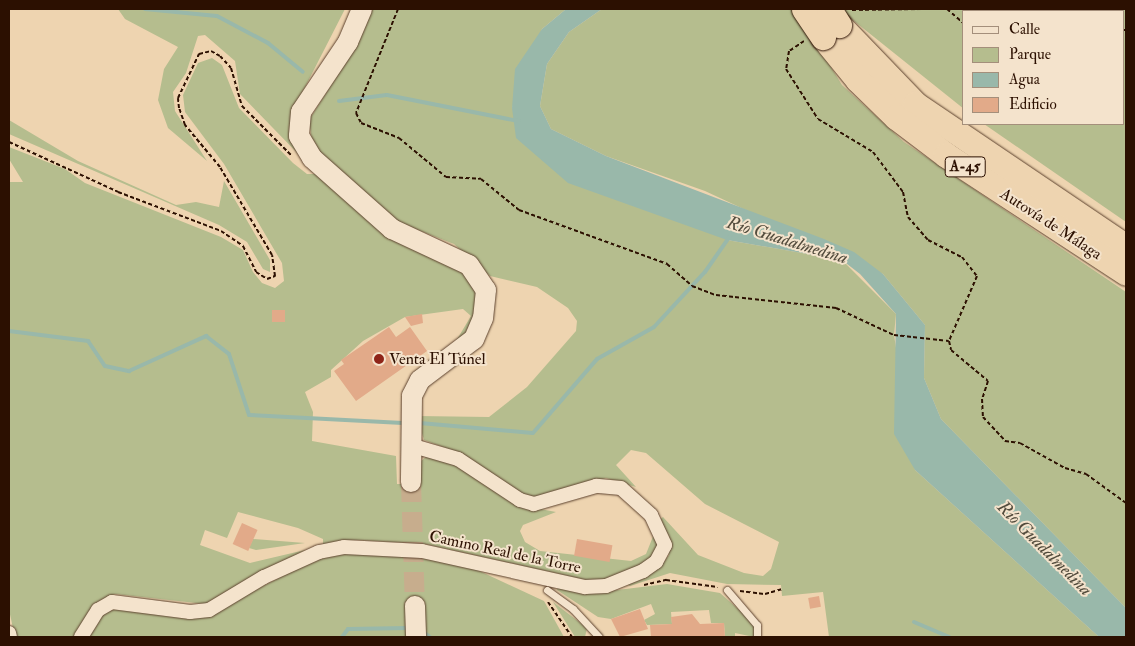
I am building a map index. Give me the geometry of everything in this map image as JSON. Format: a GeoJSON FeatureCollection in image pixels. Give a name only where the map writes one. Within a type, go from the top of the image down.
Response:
{"type":"FeatureCollection","features":[{"type":"Feature","properties":{"kind":"highway","name":"Autovía de Málaga"},"geometry":{"type":"LineString","coordinates":[[804,9],[830,24],[915,104],[1126,247]]}},
{"type":"Feature","properties":{"kind":"highway","name":"Autovía de Málaga"},"geometry":{"type":"LineString","coordinates":[[830,24],[858,80],[896,117],[1126,273]]}},
{"type":"Feature","properties":{"kind":"street"},"geometry":{"type":"LineString","coordinates":[[362,9],[348,42],[300,112],[299,136],[312,158],[392,229],[469,265],[486,290],[483,318],[474,339],[420,380],[412,396],[411,482]]}},
{"type":"Feature","properties":{"kind":"street","name":"Camino Real de la Torre"},"geometry":{"type":"LineString","coordinates":[[81,637],[98,610],[112,602],[190,612],[209,610],[264,577],[319,552],[344,547],[422,551],[584,587],[606,586],[643,571],[656,562],[665,545],[651,515],[621,488],[596,486],[534,504],[520,500],[458,459],[410,445]]}},
{"type":"Feature","properties":{"kind":"street"},"geometry":{"type":"LineString","coordinates":[[415,606],[416,637]]}},
{"type":"Feature","properties":{"kind":"street"},"geometry":{"type":"LineString","coordinates":[[9,632],[10,637]]}},
{"type":"Feature","properties":{"kind":"lane"},"geometry":{"type":"LineString","coordinates":[[547,590],[573,609],[599,637]]}},
{"type":"Feature","properties":{"kind":"lane"},"geometry":{"type":"LineString","coordinates":[[726,590],[757,625],[757,637]]}},
{"type":"Feature","properties":{"kind":"path"},"geometry":{"type":"LineString","coordinates":[[398,9],[356,113],[361,124],[399,138],[446,177],[480,179],[519,210],[667,264],[692,286],[716,295],[836,308],[894,335],[950,341]]}},
{"type":"Feature","properties":{"kind":"path"},"geometry":{"type":"LineString","coordinates":[[922,9],[853,10],[789,51],[786,69],[818,119],[873,152],[902,192],[908,217],[928,240],[962,257],[977,276],[950,341],[951,350],[988,381],[982,399],[983,417],[1005,441],[1020,443],[1065,468],[1086,474],[1126,503]]}},
{"type":"Feature","properties":{"kind":"path"},"geometry":{"type":"LineString","coordinates":[[947,9],[962,22]]}},
{"type":"Feature","properties":{"kind":"path"},"geometry":{"type":"LineString","coordinates":[[9,142],[118,192],[221,231],[243,246],[256,272],[267,280],[275,276],[272,255],[220,167],[185,125],[179,108],[178,98],[200,54],[211,51],[220,56],[231,68],[242,106],[296,161]]}},
{"type":"Feature","properties":{"kind":"path"},"geometry":{"type":"LineString","coordinates":[[635,587],[666,580],[726,590],[765,594],[782,589]]}},
{"type":"Feature","properties":{"kind":"path"},"geometry":{"type":"LineString","coordinates":[[547,590],[548,604],[572,637]]}},
{"type":"Feature","properties":{"kind":"green space"},"geometry":{"type":"Polygon","coordinates":[[[118,9],[345,9],[300,97],[308,164],[240,94],[235,61],[205,35],[198,36],[186,73],[173,92],[175,111],[207,161],[168,128],[158,100],[164,69],[178,47],[125,19],[118,9]]]}},
{"type":"Feature","properties":{"kind":"green space"},"geometry":{"type":"Polygon","coordinates":[[[372,9],[566,9],[542,29],[512,108],[727,240],[842,260],[896,314],[894,335],[915,470],[1099,637],[829,637],[823,592],[782,596],[781,585],[727,584],[670,573],[630,586],[626,584],[659,568],[669,555],[669,536],[659,520],[663,517],[698,555],[744,573],[763,576],[771,569],[779,542],[705,504],[646,453],[631,450],[616,465],[636,487],[606,478],[539,498],[524,496],[454,451],[424,440],[417,416],[489,417],[527,387],[576,331],[577,321],[568,308],[537,287],[490,276],[454,244],[400,223],[322,158],[312,141],[309,120],[354,49],[372,9]]]}},
{"type":"Feature","properties":{"kind":"green space"},"geometry":{"type":"Polygon","coordinates":[[[602,9],[1126,9],[1126,222],[985,125],[1125,125],[1125,10],[962,10],[962,107],[849,17],[816,43],[842,85],[904,142],[1126,292],[1126,608],[941,419],[924,378],[925,325],[883,274],[705,191],[606,156],[551,129],[540,106],[547,64],[569,32],[602,9]]]}},
{"type":"Feature","properties":{"kind":"green space"},"geometry":{"type":"Polygon","coordinates":[[[212,58],[222,65],[239,108],[293,163],[307,174],[317,174],[467,273],[480,300],[470,333],[456,341],[471,316],[463,309],[405,317],[363,341],[331,370],[331,377],[305,392],[313,412],[312,441],[396,456],[397,484],[420,484],[421,461],[427,456],[459,465],[514,504],[556,512],[523,525],[520,531],[525,542],[540,551],[631,561],[646,554],[654,534],[658,545],[654,557],[618,579],[591,581],[425,544],[357,540],[323,546],[323,539],[298,528],[238,512],[227,538],[205,530],[200,545],[250,563],[305,550],[205,604],[115,594],[99,601],[74,637],[15,637],[9,610],[9,182],[23,182],[9,159],[9,147],[65,169],[85,183],[221,237],[243,250],[253,272],[262,283],[275,288],[284,281],[282,263],[224,164],[185,112],[183,95],[198,63],[212,58]]]}},
{"type":"Feature","properties":{"kind":"green space"},"geometry":{"type":"Polygon","coordinates":[[[9,120],[78,161],[176,205],[196,202],[219,207],[224,181],[270,260],[270,272],[263,269],[247,242],[219,225],[9,134],[9,120]]]}},
{"type":"Feature","properties":{"kind":"green space"},"geometry":{"type":"Polygon","coordinates":[[[253,539],[305,543],[256,550],[249,548],[253,539]]]}},
{"type":"Feature","properties":{"kind":"green space"},"geometry":{"type":"Polygon","coordinates":[[[342,552],[403,552],[471,567],[544,601],[564,637],[422,637],[421,603],[407,600],[408,637],[88,637],[99,617],[112,608],[203,617],[314,560],[342,552]]]}},
{"type":"Feature","properties":{"kind":"green space"},"geometry":{"type":"Polygon","coordinates":[[[667,584],[720,593],[754,623],[754,637],[735,633],[735,637],[725,637],[724,623],[711,623],[709,610],[671,612],[672,624],[647,625],[644,620],[655,614],[651,604],[611,619],[598,617],[557,590],[558,585],[592,593],[667,584]]]}},
{"type":"Feature","properties":{"kind":"green space"},"geometry":{"type":"Polygon","coordinates":[[[553,602],[587,628],[585,637],[575,637],[553,602]]]}},
{"type":"Feature","properties":{"kind":"water","name":"Río Guadalmedina"},"geometry":{"type":"Polygon","coordinates":[[[566,9],[602,9],[569,32],[547,64],[540,106],[551,129],[606,156],[854,252],[883,274],[925,325],[924,378],[941,419],[1126,608],[1126,637],[1099,637],[915,470],[894,434],[896,314],[860,274],[842,260],[727,240],[568,183],[516,138],[512,108],[515,69],[542,29],[566,9]]]}},
{"type":"Feature","properties":{"kind":"building"},"geometry":{"type":"Polygon","coordinates":[[[272,310],[285,310],[285,322],[272,322],[272,310]]]}},
{"type":"Feature","properties":{"kind":"building"},"geometry":{"type":"Polygon","coordinates":[[[422,314],[423,323],[411,326],[405,317],[422,314]]]}},
{"type":"Feature","properties":{"kind":"building"},"geometry":{"type":"Polygon","coordinates":[[[389,327],[396,337],[410,327],[427,351],[356,401],[334,371],[344,364],[341,360],[389,327]]]}},
{"type":"Feature","properties":{"kind":"building"},"geometry":{"type":"Polygon","coordinates":[[[242,523],[258,530],[248,551],[233,544],[242,523]]]}},
{"type":"Feature","properties":{"kind":"building"},"geometry":{"type":"Polygon","coordinates":[[[577,539],[612,545],[610,562],[574,556],[577,539]]]}},
{"type":"Feature","properties":{"kind":"building"},"geometry":{"type":"Polygon","coordinates":[[[819,596],[821,607],[810,609],[808,598],[819,596]]]}},
{"type":"Feature","properties":{"kind":"building"},"geometry":{"type":"Polygon","coordinates":[[[640,609],[648,629],[620,637],[611,619],[640,609]]]}},
{"type":"Feature","properties":{"kind":"building"},"geometry":{"type":"Polygon","coordinates":[[[692,614],[700,624],[724,623],[725,637],[651,637],[650,625],[672,624],[671,617],[692,614]]]}},
{"type":"Feature","properties":{"kind":"waterway"},"geometry":{"type":"LineString","coordinates":[[145,9],[217,16],[268,43],[303,72]]}},
{"type":"Feature","properties":{"kind":"waterway"},"geometry":{"type":"LineString","coordinates":[[339,101],[387,95],[518,121]]}},
{"type":"Feature","properties":{"kind":"waterway","name":"Río Guadalmedina"},"geometry":{"type":"LineString","coordinates":[[420,423],[533,433],[597,359],[654,327],[705,272],[730,236]]}},
{"type":"Feature","properties":{"kind":"waterway"},"geometry":{"type":"LineString","coordinates":[[9,331],[88,341],[105,366],[129,371],[206,336],[229,354],[249,415],[403,423]]}},
{"type":"Feature","properties":{"kind":"waterway"},"geometry":{"type":"LineString","coordinates":[[914,622],[950,637]]}},
{"type":"Feature","properties":{"kind":"waterway"},"geometry":{"type":"LineString","coordinates":[[342,637],[348,629],[408,628]]}},
{"type":"Feature","properties":{"kind":"waterway"},"geometry":{"type":"LineString","coordinates":[[422,631],[430,637]]}},
{"type":"Feature","properties":{"kind":"tunnel"},"geometry":{"type":"LineString","coordinates":[[411,482],[415,606]]}},
{"type":"Feature","properties":{"kind":"place","name":"Venta El Túnel"},"geometry":{"type":"Point","coordinates":[379,359]}}]}
